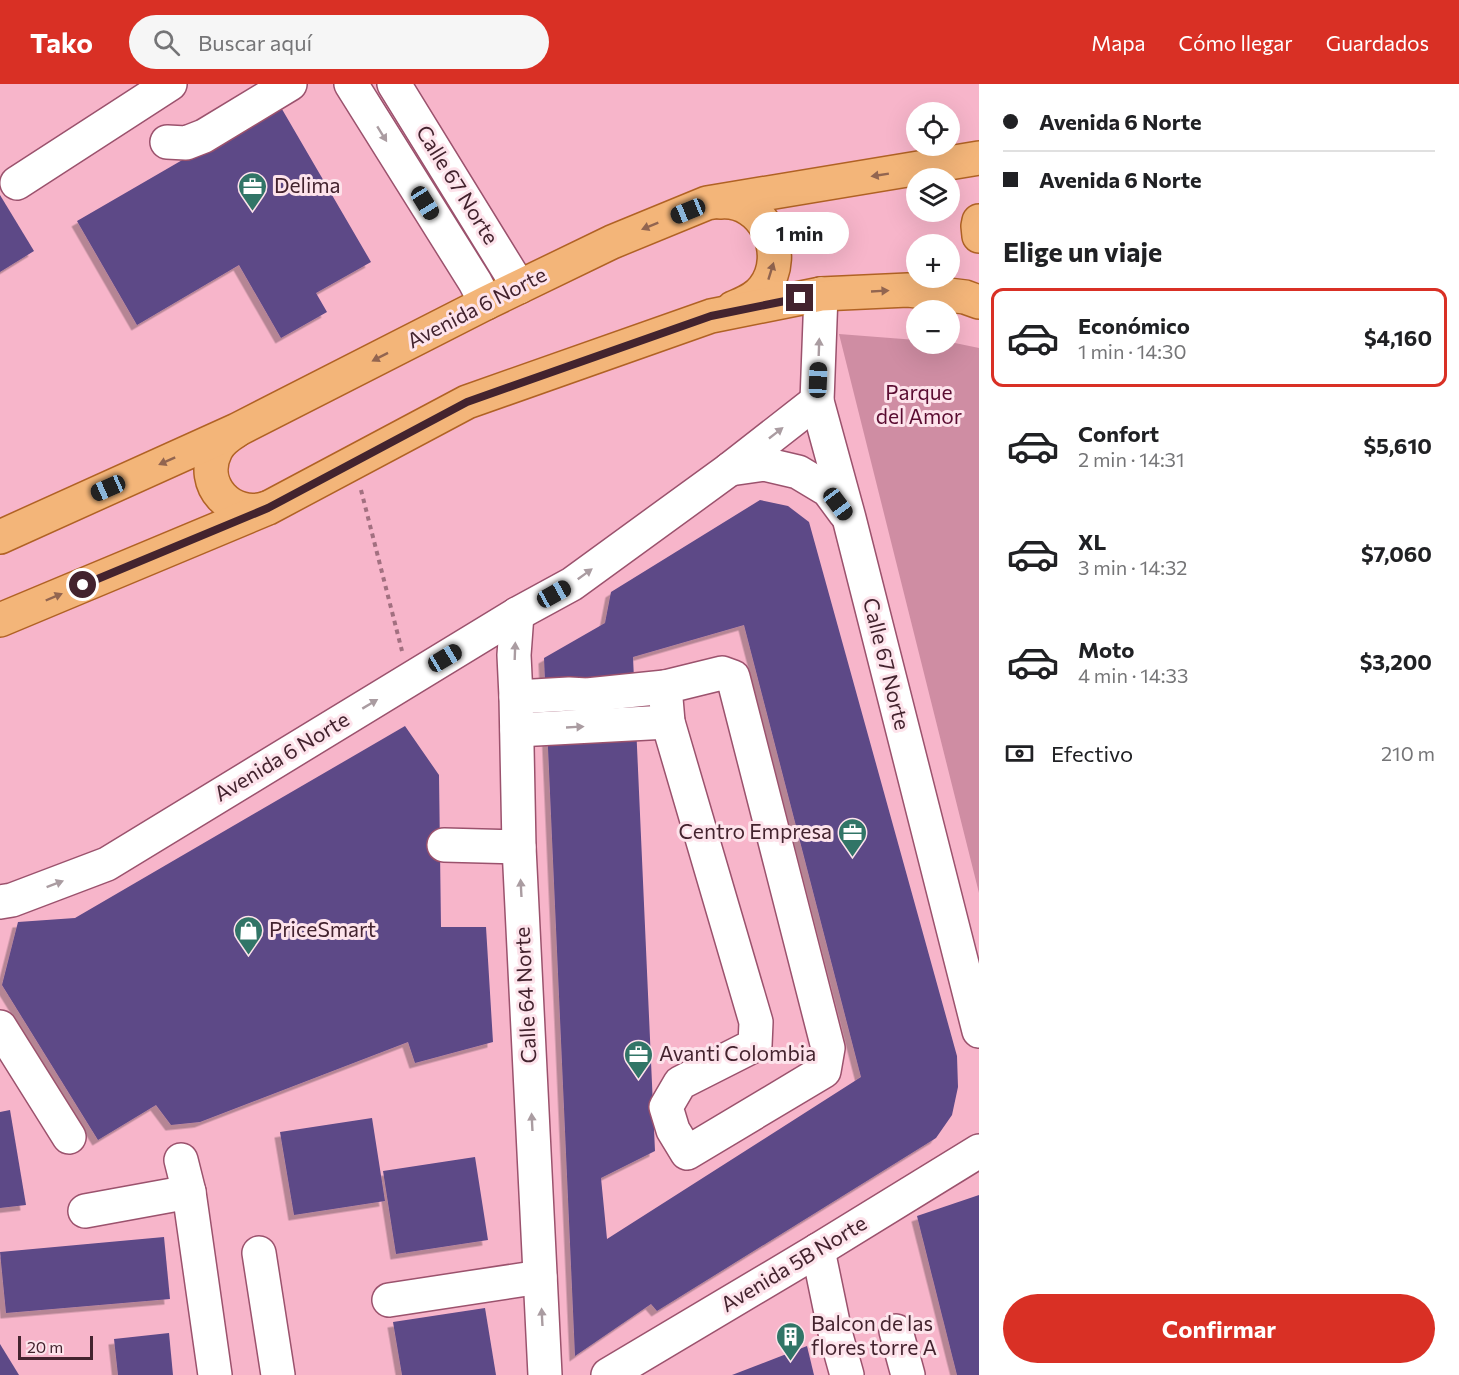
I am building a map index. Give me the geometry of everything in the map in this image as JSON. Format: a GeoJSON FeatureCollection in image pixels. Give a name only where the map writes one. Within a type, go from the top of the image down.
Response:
{"type":"FeatureCollection","features":[{"type":"Feature","properties":{"kind":"main road","name":"Avenida 6 Norte"},"geometry":{"type":"LineString","coordinates":[[0,537],[237,430],[519,286],[612,242],[707,203],[979,158]]}},
{"type":"Feature","properties":{"kind":"main road"},"geometry":{"type":"LineString","coordinates":[[0,620],[268,508],[467,402],[749,301],[764,288],[773,272],[775,252],[771,234],[760,218],[744,207],[726,201],[707,203]]}},
{"type":"Feature","properties":{"kind":"main road"},"geometry":{"type":"LineString","coordinates":[[979,221],[979,236]]}},
{"type":"Feature","properties":{"kind":"main road"},"geometry":{"type":"LineString","coordinates":[[711,316],[822,294],[908,290],[965,297],[979,302]]}},
{"type":"Feature","properties":{"kind":"main road"},"geometry":{"type":"LineString","coordinates":[[237,430],[220,443],[215,451],[212,461],[216,490],[222,498],[239,509],[259,511],[268,508]]}},
{"type":"Feature","properties":{"kind":"street"},"geometry":{"type":"LineString","coordinates":[[17,183],[170,84]]}},
{"type":"Feature","properties":{"kind":"street"},"geometry":{"type":"LineString","coordinates":[[167,142],[186,143],[204,136],[290,84]]}},
{"type":"Feature","properties":{"kind":"street","name":"Calle 67 Norte"},"geometry":{"type":"LineString","coordinates":[[351,84],[486,303]]}},
{"type":"Feature","properties":{"kind":"street","name":"Calle 67 Norte"},"geometry":{"type":"LineString","coordinates":[[394,84],[519,286]]}},
{"type":"Feature","properties":{"kind":"street","name":"Calle 67 Norte"},"geometry":{"type":"LineString","coordinates":[[822,294],[817,401],[849,518],[979,1031]]}},
{"type":"Feature","properties":{"kind":"street","name":"Avenida 6 Norte"},"geometry":{"type":"LineString","coordinates":[[0,902],[12,900],[107,864],[517,614],[572,584],[730,469],[817,401]]}},
{"type":"Feature","properties":{"kind":"street"},"geometry":{"type":"LineString","coordinates":[[730,469],[764,464],[798,472],[828,490],[849,518]]}},
{"type":"Feature","properties":{"kind":"street","name":"Calle 64 Norte"},"geometry":{"type":"LineString","coordinates":[[517,614],[514,655],[519,847],[545,1375]]}},
{"type":"Feature","properties":{"kind":"street"},"geometry":{"type":"LineString","coordinates":[[516,697],[587,695],[665,687],[722,673],[733,677],[828,1048],[824,1071],[687,1153],[673,1130],[666,1107],[680,1083],[755,1045],[756,1022],[668,722],[665,687]]}},
{"type":"Feature","properties":{"kind":"street"},"geometry":{"type":"LineString","coordinates":[[517,730],[668,722]]}},
{"type":"Feature","properties":{"kind":"street"},"geometry":{"type":"LineString","coordinates":[[444,845],[519,847]]}},
{"type":"Feature","properties":{"kind":"street"},"geometry":{"type":"LineString","coordinates":[[0,1028],[69,1137]]}},
{"type":"Feature","properties":{"kind":"street","name":"Avenida 5B Norte"},"geometry":{"type":"LineString","coordinates":[[608,1375],[818,1250],[979,1150]]}},
{"type":"Feature","properties":{"kind":"street"},"geometry":{"type":"LineString","coordinates":[[181,1160],[189,1192],[215,1375]]}},
{"type":"Feature","properties":{"kind":"street"},"geometry":{"type":"LineString","coordinates":[[85,1211],[189,1192]]}},
{"type":"Feature","properties":{"kind":"street"},"geometry":{"type":"LineString","coordinates":[[818,1250],[835,1332],[847,1375]]}},
{"type":"Feature","properties":{"kind":"street"},"geometry":{"type":"LineString","coordinates":[[259,1253],[278,1375]]}},
{"type":"Feature","properties":{"kind":"street"},"geometry":{"type":"LineString","coordinates":[[390,1299],[540,1277]]}},
{"type":"Feature","properties":{"kind":"street"},"geometry":{"type":"LineString","coordinates":[[896,1331],[908,1375]]}},
{"type":"Feature","properties":{"kind":"path"},"geometry":{"type":"LineString","coordinates":[[354,462],[404,661]]}},
{"type":"Feature","properties":{"kind":"green space","name":"Parque del Amor"},"geometry":{"type":"Polygon","coordinates":[[[839,334],[906,339],[906,354],[960,354],[960,344],[979,348],[979,893],[839,334]]]}},
{"type":"Feature","properties":{"kind":"building"},"geometry":{"type":"Polygon","coordinates":[[[279,104],[371,262],[316,293],[327,312],[281,338],[239,265],[137,325],[77,221],[279,104]]]}},
{"type":"Feature","properties":{"kind":"building"},"geometry":{"type":"Polygon","coordinates":[[[0,195],[34,251],[0,272],[0,195]]]}},
{"type":"Feature","properties":{"kind":"building","name":"Centro Empresa"},"geometry":{"type":"Polygon","coordinates":[[[760,500],[788,506],[809,522],[957,1056],[958,1087],[952,1115],[936,1138],[657,1311],[651,1304],[575,1356],[544,658],[605,623],[611,592],[760,500]],[[744,625],[633,657],[655,1151],[601,1178],[607,1239],[861,1077],[744,625]]]}},
{"type":"Feature","properties":{"kind":"building","name":"PriceSmart"},"geometry":{"type":"Polygon","coordinates":[[[405,726],[439,775],[441,927],[486,927],[493,1042],[415,1063],[408,1042],[200,1122],[171,1125],[156,1105],[98,1140],[2,985],[18,922],[75,918],[405,726]]]}},
{"type":"Feature","properties":{"kind":"building"},"geometry":{"type":"Polygon","coordinates":[[[10,1110],[26,1205],[0,1208],[0,1112],[10,1110]]]}},
{"type":"Feature","properties":{"kind":"building"},"geometry":{"type":"Polygon","coordinates":[[[372,1118],[385,1201],[294,1215],[280,1132],[372,1118]]]}},
{"type":"Feature","properties":{"kind":"building"},"geometry":{"type":"Polygon","coordinates":[[[475,1157],[488,1240],[396,1254],[383,1171],[475,1157]]]}},
{"type":"Feature","properties":{"kind":"building"},"geometry":{"type":"Polygon","coordinates":[[[979,1195],[979,1375],[957,1375],[917,1216],[979,1195]]]}},
{"type":"Feature","properties":{"kind":"building"},"geometry":{"type":"Polygon","coordinates":[[[164,1237],[170,1299],[6,1313],[0,1252],[164,1237]]]}},
{"type":"Feature","properties":{"kind":"building"},"geometry":{"type":"Polygon","coordinates":[[[485,1308],[496,1375],[402,1375],[393,1322],[485,1308]]]}},
{"type":"Feature","properties":{"kind":"building"},"geometry":{"type":"Polygon","coordinates":[[[169,1333],[173,1375],[118,1375],[114,1339],[169,1333]]]}},
{"type":"Feature","properties":{"kind":"building"},"geometry":{"type":"Polygon","coordinates":[[[0,1344],[19,1375],[0,1375],[0,1344]]]}},
{"type":"Feature","properties":{"kind":"building","name":"Balcon de las flores torre A"},"geometry":{"type":"Polygon","coordinates":[[[807,1346],[814,1375],[732,1375],[807,1346]]]}},
{"type":"Feature","properties":{"kind":"place","name":"Delima"},"geometry":{"type":"Point","coordinates":[253,212]}},
{"type":"Feature","properties":{"kind":"place","name":"Centro Empresa"},"geometry":{"type":"Point","coordinates":[853,858]}},
{"type":"Feature","properties":{"kind":"place","name":"PriceSmart"},"geometry":{"type":"Point","coordinates":[248,956]}},
{"type":"Feature","properties":{"kind":"place","name":"Avanti Colombia"},"geometry":{"type":"Point","coordinates":[638,1080]}},
{"type":"Feature","properties":{"kind":"place","name":"Balcon de las flores torre A"},"geometry":{"type":"Point","coordinates":[790,1362]}},
{"type":"Feature","properties":{"kind":"route"},"geometry":{"type":"LineString","coordinates":[[83,585],[268,508],[467,402],[711,316],[800,298]]}}]}
